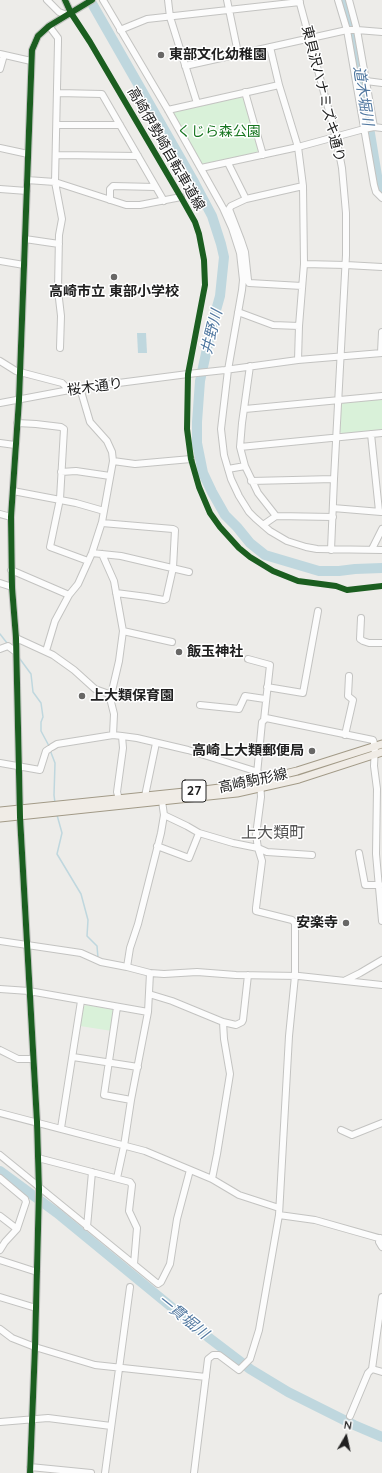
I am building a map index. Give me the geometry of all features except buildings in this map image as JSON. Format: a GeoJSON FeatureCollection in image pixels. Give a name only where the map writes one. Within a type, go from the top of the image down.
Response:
{"type":"FeatureCollection","features":[{"type":"Feature","properties":{"kind":"main road","name":"高崎駒形線"},"geometry":{"type":"LineString","coordinates":[[0,811],[20,813],[162,802],[230,794],[378,745]]}},
{"type":"Feature","properties":{"kind":"main road","name":"高崎駒形線"},"geometry":{"type":"LineString","coordinates":[[0,818],[20,813],[119,799],[260,784],[306,777],[382,752]]}},
{"type":"Feature","properties":{"kind":"street"},"geometry":{"type":"LineString","coordinates":[[47,0],[54,9],[59,12],[70,13]]}},
{"type":"Feature","properties":{"kind":"street"},"geometry":{"type":"LineString","coordinates":[[54,9],[55,0]]}},
{"type":"Feature","properties":{"kind":"street"},"geometry":{"type":"LineString","coordinates":[[65,0],[70,13]]}},
{"type":"Feature","properties":{"kind":"street"},"geometry":{"type":"LineString","coordinates":[[91,1473],[30,1470],[39,1189],[37,1122],[18,766],[16,638],[11,570],[11,517],[19,400],[31,60],[34,43],[38,36],[49,26],[92,0]]}},
{"type":"Feature","properties":{"kind":"street"},"geometry":{"type":"LineString","coordinates":[[102,0],[201,168],[228,218],[240,253],[243,280],[226,370],[221,429],[222,446],[228,470],[239,496],[249,512],[264,525],[278,536],[298,545],[332,550],[382,550]]}},
{"type":"Feature","properties":{"kind":"street"},"geometry":{"type":"LineString","coordinates":[[168,0],[170,17],[197,103]]}},
{"type":"Feature","properties":{"kind":"street"},"geometry":{"type":"LineString","coordinates":[[227,0],[238,53]]}},
{"type":"Feature","properties":{"kind":"street"},"geometry":{"type":"LineString","coordinates":[[338,0],[347,30],[369,128]]}},
{"type":"Feature","properties":{"kind":"street"},"geometry":{"type":"LineString","coordinates":[[349,0],[357,30],[366,81],[374,185],[376,192],[382,198]]}},
{"type":"Feature","properties":{"kind":"street"},"geometry":{"type":"LineString","coordinates":[[120,30],[148,19],[299,1]]}},
{"type":"Feature","properties":{"kind":"street","name":"東貝沢ハナミズキ通り"},"geometry":{"type":"LineString","coordinates":[[299,1],[336,137],[342,168],[346,214],[346,265],[332,517],[332,550]]}},
{"type":"Feature","properties":{"kind":"street"},"geometry":{"type":"LineString","coordinates":[[49,26],[58,38],[55,182],[62,219],[58,290],[61,316],[59,338],[60,348]]}},
{"type":"Feature","properties":{"kind":"street"},"geometry":{"type":"LineString","coordinates":[[185,66],[347,30],[382,32]]}},
{"type":"Feature","properties":{"kind":"street"},"geometry":{"type":"LineString","coordinates":[[270,47],[279,85],[298,147],[303,186],[304,264],[298,360]]}},
{"type":"Feature","properties":{"kind":"street"},"geometry":{"type":"LineString","coordinates":[[0,69],[2,54],[31,60]]}},
{"type":"Feature","properties":{"kind":"street"},"geometry":{"type":"LineString","coordinates":[[366,81],[382,82]]}},
{"type":"Feature","properties":{"kind":"street"},"geometry":{"type":"LineString","coordinates":[[168,110],[279,85]]}},
{"type":"Feature","properties":{"kind":"street"},"geometry":{"type":"LineString","coordinates":[[245,92],[263,155]]}},
{"type":"Feature","properties":{"kind":"street"},"geometry":{"type":"LineString","coordinates":[[58,93],[102,94],[164,201]]}},
{"type":"Feature","properties":{"kind":"street"},"geometry":{"type":"LineString","coordinates":[[57,125],[120,125]]}},
{"type":"Feature","properties":{"kind":"street"},"geometry":{"type":"LineString","coordinates":[[201,168],[298,147],[369,128],[382,128]]}},
{"type":"Feature","properties":{"kind":"street"},"geometry":{"type":"LineString","coordinates":[[0,148],[28,154]]}},
{"type":"Feature","properties":{"kind":"street"},"geometry":{"type":"LineString","coordinates":[[56,155],[138,156]]}},
{"type":"Feature","properties":{"kind":"street"},"geometry":{"type":"LineString","coordinates":[[228,163],[246,199]]}},
{"type":"Feature","properties":{"kind":"street"},"geometry":{"type":"LineString","coordinates":[[27,180],[55,182],[121,204],[132,206],[181,197]]}},
{"type":"Feature","properties":{"kind":"street"},"geometry":{"type":"LineString","coordinates":[[110,200],[110,189],[114,186],[155,187]]}},
{"type":"Feature","properties":{"kind":"street"},"geometry":{"type":"LineString","coordinates":[[302,286],[250,283],[248,280],[242,240],[229,209],[231,206],[246,199],[303,186]]}},
{"type":"Feature","properties":{"kind":"street"},"geometry":{"type":"LineString","coordinates":[[0,189],[27,191]]}},
{"type":"Feature","properties":{"kind":"street"},"geometry":{"type":"LineString","coordinates":[[25,239],[60,244]]}},
{"type":"Feature","properties":{"kind":"street"},"geometry":{"type":"LineString","coordinates":[[0,261],[24,265]]}},
{"type":"Feature","properties":{"kind":"street"},"geometry":{"type":"LineString","coordinates":[[304,264],[382,267]]}},
{"type":"Feature","properties":{"kind":"street"},"geometry":{"type":"LineString","coordinates":[[238,312],[273,325],[299,326]]}},
{"type":"Feature","properties":{"kind":"street"},"geometry":{"type":"LineString","coordinates":[[226,370],[298,360],[381,353],[382,332]]}},
{"type":"Feature","properties":{"kind":"street"},"geometry":{"type":"LineString","coordinates":[[0,361],[16,371],[56,380],[62,383],[69,390]]}},
{"type":"Feature","properties":{"kind":"street"},"geometry":{"type":"LineString","coordinates":[[250,366],[240,447],[251,481],[258,494],[276,516]]}},
{"type":"Feature","properties":{"kind":"street","name":"桜木通り"},"geometry":{"type":"LineString","coordinates":[[0,403],[80,388],[226,370]]}},
{"type":"Feature","properties":{"kind":"street"},"geometry":{"type":"LineString","coordinates":[[46,651],[55,621],[69,595],[78,584],[92,553],[102,523],[113,461],[112,452],[107,441],[90,422],[80,388]]}},
{"type":"Feature","properties":{"kind":"street"},"geometry":{"type":"LineString","coordinates":[[244,409],[382,396]]}},
{"type":"Feature","properties":{"kind":"street"},"geometry":{"type":"LineString","coordinates":[[17,423],[61,427],[64,429],[60,499],[50,547],[88,561]]}},
{"type":"Feature","properties":{"kind":"street"},"geometry":{"type":"LineString","coordinates":[[240,447],[382,433]]}},
{"type":"Feature","properties":{"kind":"street"},"geometry":{"type":"LineString","coordinates":[[333,508],[380,512],[371,434]]}},
{"type":"Feature","properties":{"kind":"street"},"geometry":{"type":"LineString","coordinates":[[0,443],[15,445]]}},
{"type":"Feature","properties":{"kind":"street"},"geometry":{"type":"LineString","coordinates":[[113,461],[135,464],[191,459]]}},
{"type":"Feature","properties":{"kind":"street"},"geometry":{"type":"LineString","coordinates":[[228,470],[245,466]]}},
{"type":"Feature","properties":{"kind":"street"},"geometry":{"type":"LineString","coordinates":[[375,466],[382,466]]}},
{"type":"Feature","properties":{"kind":"street"},"geometry":{"type":"LineString","coordinates":[[61,472],[76,471],[110,476]]}},
{"type":"Feature","properties":{"kind":"street"},"geometry":{"type":"LineString","coordinates":[[251,481],[334,479]]}},
{"type":"Feature","properties":{"kind":"street"},"geometry":{"type":"LineString","coordinates":[[13,491],[60,499],[104,511]]}},
{"type":"Feature","properties":{"kind":"street"},"geometry":{"type":"LineString","coordinates":[[0,514],[11,517]]}},
{"type":"Feature","properties":{"kind":"street"},"geometry":{"type":"LineString","coordinates":[[264,525],[276,516],[332,517]]}},
{"type":"Feature","properties":{"kind":"street"},"geometry":{"type":"LineString","coordinates":[[102,523],[175,530],[173,568],[166,599],[164,600],[116,593]]}},
{"type":"Feature","properties":{"kind":"street"},"geometry":{"type":"LineString","coordinates":[[372,549],[382,529]]}},
{"type":"Feature","properties":{"kind":"street"},"geometry":{"type":"LineString","coordinates":[[92,553],[121,556],[189,572]]}},
{"type":"Feature","properties":{"kind":"street"},"geometry":{"type":"LineString","coordinates":[[102,554],[114,581],[123,631],[119,661],[112,691],[109,694],[114,714],[114,735]]}},
{"type":"Feature","properties":{"kind":"street"},"geometry":{"type":"LineString","coordinates":[[11,570],[69,595]]}},
{"type":"Feature","properties":{"kind":"street"},"geometry":{"type":"LineString","coordinates":[[0,583],[12,587]]}},
{"type":"Feature","properties":{"kind":"street"},"geometry":{"type":"LineString","coordinates":[[267,687],[303,693],[318,611]]}},
{"type":"Feature","properties":{"kind":"street"},"geometry":{"type":"LineString","coordinates":[[360,618],[360,639],[369,644],[382,643]]}},
{"type":"Feature","properties":{"kind":"street"},"geometry":{"type":"LineString","coordinates":[[123,631],[172,642]]}},
{"type":"Feature","properties":{"kind":"street"},"geometry":{"type":"LineString","coordinates":[[16,638],[46,651],[74,670],[95,689],[109,694]]}},
{"type":"Feature","properties":{"kind":"street"},"geometry":{"type":"LineString","coordinates":[[0,648],[8,646],[16,652]]}},
{"type":"Feature","properties":{"kind":"street"},"geometry":{"type":"LineString","coordinates":[[194,1473],[208,1359],[215,1354],[221,1356],[239,1370],[249,1360],[259,1330],[279,1215],[289,1036],[295,976],[294,921],[256,911],[262,861],[256,834],[260,797],[258,772],[262,722],[264,720],[265,699],[270,665],[248,659]]}},
{"type":"Feature","properties":{"kind":"street"},"geometry":{"type":"LineString","coordinates":[[345,735],[352,700],[348,696],[349,676]]}},
{"type":"Feature","properties":{"kind":"street"},"geometry":{"type":"LineString","coordinates":[[200,705],[238,709],[245,696],[265,699]]}},
{"type":"Feature","properties":{"kind":"street"},"geometry":{"type":"LineString","coordinates":[[264,720],[268,718],[373,740],[378,745],[374,754],[377,789],[376,854],[380,885],[382,921]]}},
{"type":"Feature","properties":{"kind":"street"},"geometry":{"type":"LineString","coordinates":[[0,763],[40,770],[46,751],[57,744],[114,735],[137,738],[200,754],[258,772]]}},
{"type":"Feature","properties":{"kind":"street"},"geometry":{"type":"LineString","coordinates":[[119,799],[117,792],[124,748],[122,736]]}},
{"type":"Feature","properties":{"kind":"street"},"geometry":{"type":"LineString","coordinates":[[145,796],[156,743]]}},
{"type":"Feature","properties":{"kind":"street"},"geometry":{"type":"LineString","coordinates":[[127,966],[130,948],[138,924],[164,815],[162,802]]}},
{"type":"Feature","properties":{"kind":"street"},"geometry":{"type":"LineString","coordinates":[[164,815],[198,833],[233,844],[258,848],[267,852],[312,855]]}},
{"type":"Feature","properties":{"kind":"street"},"geometry":{"type":"LineString","coordinates":[[157,846],[189,858],[198,833]]}},
{"type":"Feature","properties":{"kind":"street"},"geometry":{"type":"LineString","coordinates":[[359,854],[365,885],[380,885]]}},
{"type":"Feature","properties":{"kind":"street"},"geometry":{"type":"LineString","coordinates":[[0,941],[81,953],[101,962],[127,966],[150,973],[164,974],[197,972],[295,976],[346,980],[382,985]]}},
{"type":"Feature","properties":{"kind":"street"},"geometry":{"type":"LineString","coordinates":[[346,980],[382,960]]}},
{"type":"Feature","properties":{"kind":"street"},"geometry":{"type":"LineString","coordinates":[[117,1178],[148,1012],[150,973]]}},
{"type":"Feature","properties":{"kind":"street"},"geometry":{"type":"LineString","coordinates":[[149,994],[172,1001],[223,1022],[236,1025],[242,1022],[248,975]]}},
{"type":"Feature","properties":{"kind":"street"},"geometry":{"type":"LineString","coordinates":[[0,989],[29,991],[148,1012]]}},
{"type":"Feature","properties":{"kind":"street"},"geometry":{"type":"LineString","coordinates":[[61,1128],[81,1001]]}},
{"type":"Feature","properties":{"kind":"street"},"geometry":{"type":"LineString","coordinates":[[117,1007],[110,1063],[104,1094],[131,1100]]}},
{"type":"Feature","properties":{"kind":"street"},"geometry":{"type":"LineString","coordinates":[[212,1179],[230,1074],[224,1039],[223,1022]]}},
{"type":"Feature","properties":{"kind":"street"},"geometry":{"type":"LineString","coordinates":[[0,1050],[18,1059],[33,1059]]}},
{"type":"Feature","properties":{"kind":"street"},"geometry":{"type":"LineString","coordinates":[[73,1057],[138,1067]]}},
{"type":"Feature","properties":{"kind":"street"},"geometry":{"type":"LineString","coordinates":[[0,1113],[145,1151],[212,1179],[238,1194],[279,1208]]}},
{"type":"Feature","properties":{"kind":"street"},"geometry":{"type":"LineString","coordinates":[[341,1130],[352,1134],[382,1123]]}},
{"type":"Feature","properties":{"kind":"street"},"geometry":{"type":"LineString","coordinates":[[0,1156],[158,1284],[161,1282],[170,1264],[177,1219],[190,1170]]}},
{"type":"Feature","properties":{"kind":"street"},"geometry":{"type":"LineString","coordinates":[[38,1158],[130,1182],[132,1185],[129,1211],[137,1228],[134,1264]]}},
{"type":"Feature","properties":{"kind":"street"},"geometry":{"type":"LineString","coordinates":[[87,1227],[92,1172]]}},
{"type":"Feature","properties":{"kind":"street"},"geometry":{"type":"LineString","coordinates":[[0,1178],[25,1199],[26,1202],[17,1229],[0,1250]]}},
{"type":"Feature","properties":{"kind":"street"},"geometry":{"type":"LineString","coordinates":[[279,1215],[315,1220],[381,1238],[379,1242],[382,1247]]}},
{"type":"Feature","properties":{"kind":"street"},"geometry":{"type":"LineString","coordinates":[[0,1216],[17,1229]]}},
{"type":"Feature","properties":{"kind":"street"},"geometry":{"type":"LineString","coordinates":[[0,1260],[37,1272]]}},
{"type":"Feature","properties":{"kind":"street"},"geometry":{"type":"LineString","coordinates":[[105,1473],[130,1287]]}},
{"type":"Feature","properties":{"kind":"street"},"geometry":{"type":"LineString","coordinates":[[0,1297],[36,1308]]}},
{"type":"Feature","properties":{"kind":"street"},"geometry":{"type":"LineString","coordinates":[[350,1416],[368,1373],[372,1369],[382,1297]]}},
{"type":"Feature","properties":{"kind":"street"},"geometry":{"type":"LineString","coordinates":[[0,1329],[12,1338],[95,1365],[206,1377]]}},
{"type":"Feature","properties":{"kind":"street"},"geometry":{"type":"LineString","coordinates":[[372,1369],[382,1372]]}},
{"type":"Feature","properties":{"kind":"street"},"geometry":{"type":"LineString","coordinates":[[0,1422],[54,1418],[111,1426]]}},
{"type":"Feature","properties":{"kind":"green space","name":"くじら森公園"},"geometry":{"type":"Polygon","coordinates":[[[240,97],[244,99],[258,151],[256,154],[202,165],[174,114],[174,111],[240,97]]]}},
{"type":"Feature","properties":{"kind":"green space"},"geometry":{"type":"Polygon","coordinates":[[[382,399],[382,430],[343,434],[340,432],[341,405],[344,402],[382,399]]]}},
{"type":"Feature","properties":{"kind":"green space"},"geometry":{"type":"Polygon","coordinates":[[[86,1005],[114,1010],[112,1031],[80,1026],[83,1007],[86,1005]]]}},
{"type":"Feature","properties":{"kind":"water"},"geometry":{"type":"Polygon","coordinates":[[[137,333],[146,333],[147,353],[138,353],[137,333]]]}},
{"type":"Feature","properties":{"kind":"waterway","name":"井野川"},"geometry":{"type":"LineString","coordinates":[[90,0],[194,182],[212,216],[221,244],[224,257],[220,296],[200,381],[197,422],[197,443],[203,473],[212,492],[225,515],[250,543],[265,555],[319,571],[382,568]]}},
{"type":"Feature","properties":{"kind":"waterway","name":"道木堀川"},"geometry":{"type":"LineString","coordinates":[[344,0],[354,36],[379,188],[382,192]]}},
{"type":"Feature","properties":{"kind":"waterway"},"geometry":{"type":"LineString","coordinates":[[0,634],[7,643]]}},
{"type":"Feature","properties":{"kind":"waterway"},"geometry":{"type":"LineString","coordinates":[[20,659],[31,674],[33,692],[41,703],[43,717],[41,722],[41,731],[49,746]]}},
{"type":"Feature","properties":{"kind":"waterway"},"geometry":{"type":"LineString","coordinates":[[50,750],[55,763],[55,803]]}},
{"type":"Feature","properties":{"kind":"waterway"},"geometry":{"type":"LineString","coordinates":[[57,815],[62,833],[57,854],[81,894],[88,920],[87,936],[97,946],[98,958]]}},
{"type":"Feature","properties":{"kind":"waterway","name":"一貫堀川"},"geometry":{"type":"LineString","coordinates":[[0,1171],[57,1213],[208,1337],[250,1369],[288,1392],[354,1425],[382,1437]]}},
{"type":"Feature","properties":{"kind":"cycle path","name":"高崎伊勢崎自転車道線"},"geometry":{"type":"LineString","coordinates":[[65,0],[71,13],[90,42],[182,199],[195,222],[199,234],[204,260],[205,285],[188,374],[187,429],[191,459],[199,487],[210,513],[220,527],[239,548],[250,557],[273,571],[298,581],[336,586],[347,590],[382,586]]}},
{"type":"Feature","properties":{"kind":"cycle path"},"geometry":{"type":"LineString","coordinates":[[30,1473],[39,1190],[37,1122],[20,817],[16,638],[12,587],[11,517],[19,400],[32,50],[38,36],[49,26],[92,0]]}},
{"type":"Feature","properties":{"kind":"place","name":"東部文化幼稚園"},"geometry":{"type":"Point","coordinates":[161,55]}},
{"type":"Feature","properties":{"kind":"place","name":"高崎市立 東部小学校"},"geometry":{"type":"Point","coordinates":[114,277]}},
{"type":"Feature","properties":{"kind":"place","name":"飯玉神社"},"geometry":{"type":"Point","coordinates":[179,652]}},
{"type":"Feature","properties":{"kind":"place","name":"上大類保育園"},"geometry":{"type":"Point","coordinates":[82,696]}},
{"type":"Feature","properties":{"kind":"place","name":"高崎上大類郵便局"},"geometry":{"type":"Point","coordinates":[312,751]}},
{"type":"Feature","properties":{"kind":"place","name":"安楽寺"},"geometry":{"type":"Point","coordinates":[346,923]}},
{"type":"Feature","properties":{"kind":"district","name":"上大類町"},"geometry":{"type":"Point","coordinates":[273,833]}}]}
